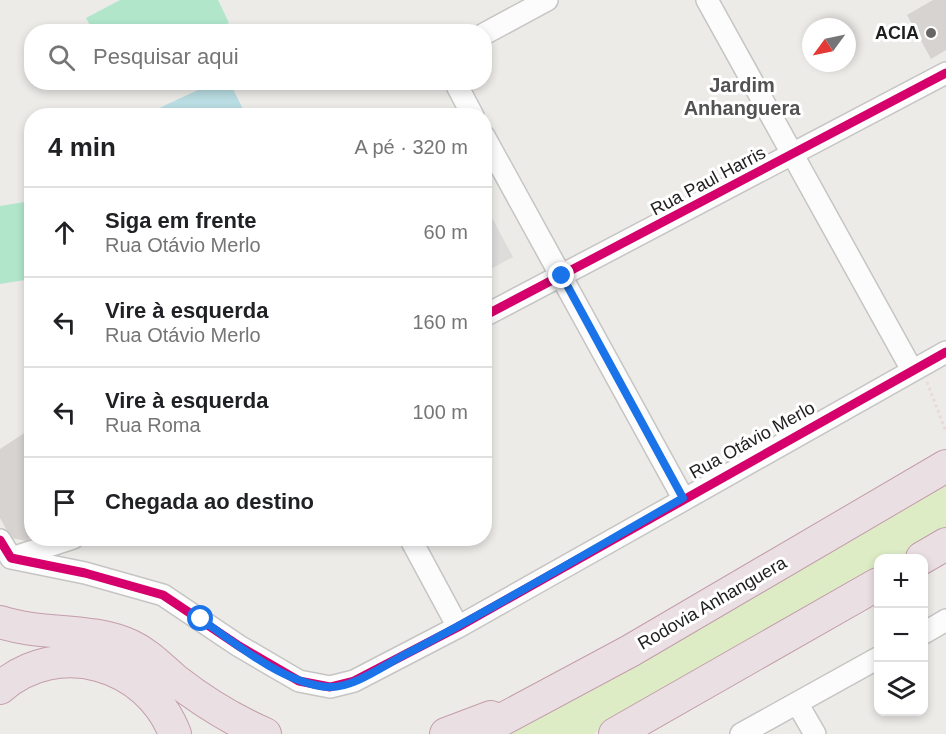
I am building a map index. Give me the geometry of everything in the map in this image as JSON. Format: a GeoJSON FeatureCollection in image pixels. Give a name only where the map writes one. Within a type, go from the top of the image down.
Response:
{"type":"FeatureCollection","features":[{"type":"Feature","properties":{"kind":"highway","name":"Rodovia Anhanguera"},"geometry":{"type":"LineString","coordinates":[[475,734],[630,651],[946,466]]}},
{"type":"Feature","properties":{"kind":"highway"},"geometry":{"type":"LineString","coordinates":[[928,554],[946,544]]}},
{"type":"Feature","properties":{"kind":"highway"},"geometry":{"type":"LineString","coordinates":[[615,734],[874,587]]}},
{"type":"Feature","properties":{"kind":"highway"},"geometry":{"type":"LineString","coordinates":[[0,622],[22,628],[88,634],[131,646],[239,723],[264,734]]}},
{"type":"Feature","properties":{"kind":"highway"},"geometry":{"type":"LineString","coordinates":[[446,734],[485,719],[630,651]]}},
{"type":"Feature","properties":{"kind":"highway"},"geometry":{"type":"LineString","coordinates":[[0,687],[30,669],[60,661],[76,660],[103,665],[119,671],[144,689],[161,708],[175,734]]}},
{"type":"Feature","properties":{"kind":"street"},"geometry":{"type":"LineString","coordinates":[[492,30],[548,0]]}},
{"type":"Feature","properties":{"kind":"street"},"geometry":{"type":"LineString","coordinates":[[707,0],[916,368]]}},
{"type":"Feature","properties":{"kind":"street","name":"Rua Paul Harris"},"geometry":{"type":"LineString","coordinates":[[492,312],[795,155],[946,73]]}},
{"type":"Feature","properties":{"kind":"street"},"geometry":{"type":"LineString","coordinates":[[459,90],[469,108]]}},
{"type":"Feature","properties":{"kind":"street"},"geometry":{"type":"LineString","coordinates":[[492,150],[683,498]]}},
{"type":"Feature","properties":{"kind":"street","name":"Rua Otávio Merlo"},"geometry":{"type":"LineString","coordinates":[[11,558],[85,573],[163,596],[239,646],[299,681],[330,687],[354,681],[458,627],[683,498],[946,352]]}},
{"type":"Feature","properties":{"kind":"street"},"geometry":{"type":"LineString","coordinates":[[0,540],[11,558],[50,546]]}},
{"type":"Feature","properties":{"kind":"street"},"geometry":{"type":"LineString","coordinates":[[75,546],[85,573]]}},
{"type":"Feature","properties":{"kind":"street"},"geometry":{"type":"LineString","coordinates":[[414,546],[458,627]]}},
{"type":"Feature","properties":{"kind":"street"},"geometry":{"type":"LineString","coordinates":[[928,631],[946,620]]}},
{"type":"Feature","properties":{"kind":"street"},"geometry":{"type":"LineString","coordinates":[[741,734],[874,661]]}},
{"type":"Feature","properties":{"kind":"street"},"geometry":{"type":"LineString","coordinates":[[797,703],[815,734]]}},
{"type":"Feature","properties":{"kind":"path"},"geometry":{"type":"LineString","coordinates":[[916,368],[946,432]]}},
{"type":"Feature","properties":{"kind":"green space"},"geometry":{"type":"Polygon","coordinates":[[[120,0],[218,0],[229,23],[89,24],[86,18],[120,0]]]}},
{"type":"Feature","properties":{"kind":"green space"},"geometry":{"type":"Polygon","coordinates":[[[24,202],[24,280],[0,284],[0,206],[24,202]]]}},
{"type":"Feature","properties":{"kind":"green space"},"geometry":{"type":"Polygon","coordinates":[[[946,479],[946,532],[908,554],[874,554],[874,574],[593,734],[497,734],[946,479]]]}},
{"type":"Feature","properties":{"kind":"shaded area"},"geometry":{"type":"Polygon","coordinates":[[[492,218],[513,257],[492,268],[492,218]]]}},
{"type":"Feature","properties":{"kind":"water"},"geometry":{"type":"Polygon","coordinates":[[[198,90],[234,90],[242,108],[159,108],[198,90]]]}},
{"type":"Feature","properties":{"kind":"building","name":"ACIA"},"geometry":{"type":"Polygon","coordinates":[[[933,0],[946,0],[946,50],[931,59],[907,15],[933,0]]]}},
{"type":"Feature","properties":{"kind":"building"},"geometry":{"type":"Polygon","coordinates":[[[24,433],[24,541],[11,538],[0,518],[0,449],[24,433]]]}},
{"type":"Feature","properties":{"kind":"cycle path"},"geometry":{"type":"LineString","coordinates":[[492,312],[946,73]]}},
{"type":"Feature","properties":{"kind":"cycle path"},"geometry":{"type":"LineString","coordinates":[[0,540],[11,558],[85,573],[163,595],[239,646],[299,681],[330,687],[354,681],[458,627],[946,352]]}},
{"type":"Feature","properties":{"kind":"place","name":"ACIA"},"geometry":{"type":"Point","coordinates":[931,33]}},
{"type":"Feature","properties":{"kind":"district","name":"Jardim Anhanguera"},"geometry":{"type":"Point","coordinates":[742,96]}},
{"type":"Feature","properties":{"kind":"route"},"geometry":{"type":"LineString","coordinates":[[201,619],[239,646],[299,681],[330,687],[354,681],[458,627],[683,498],[562,276]]}}]}
